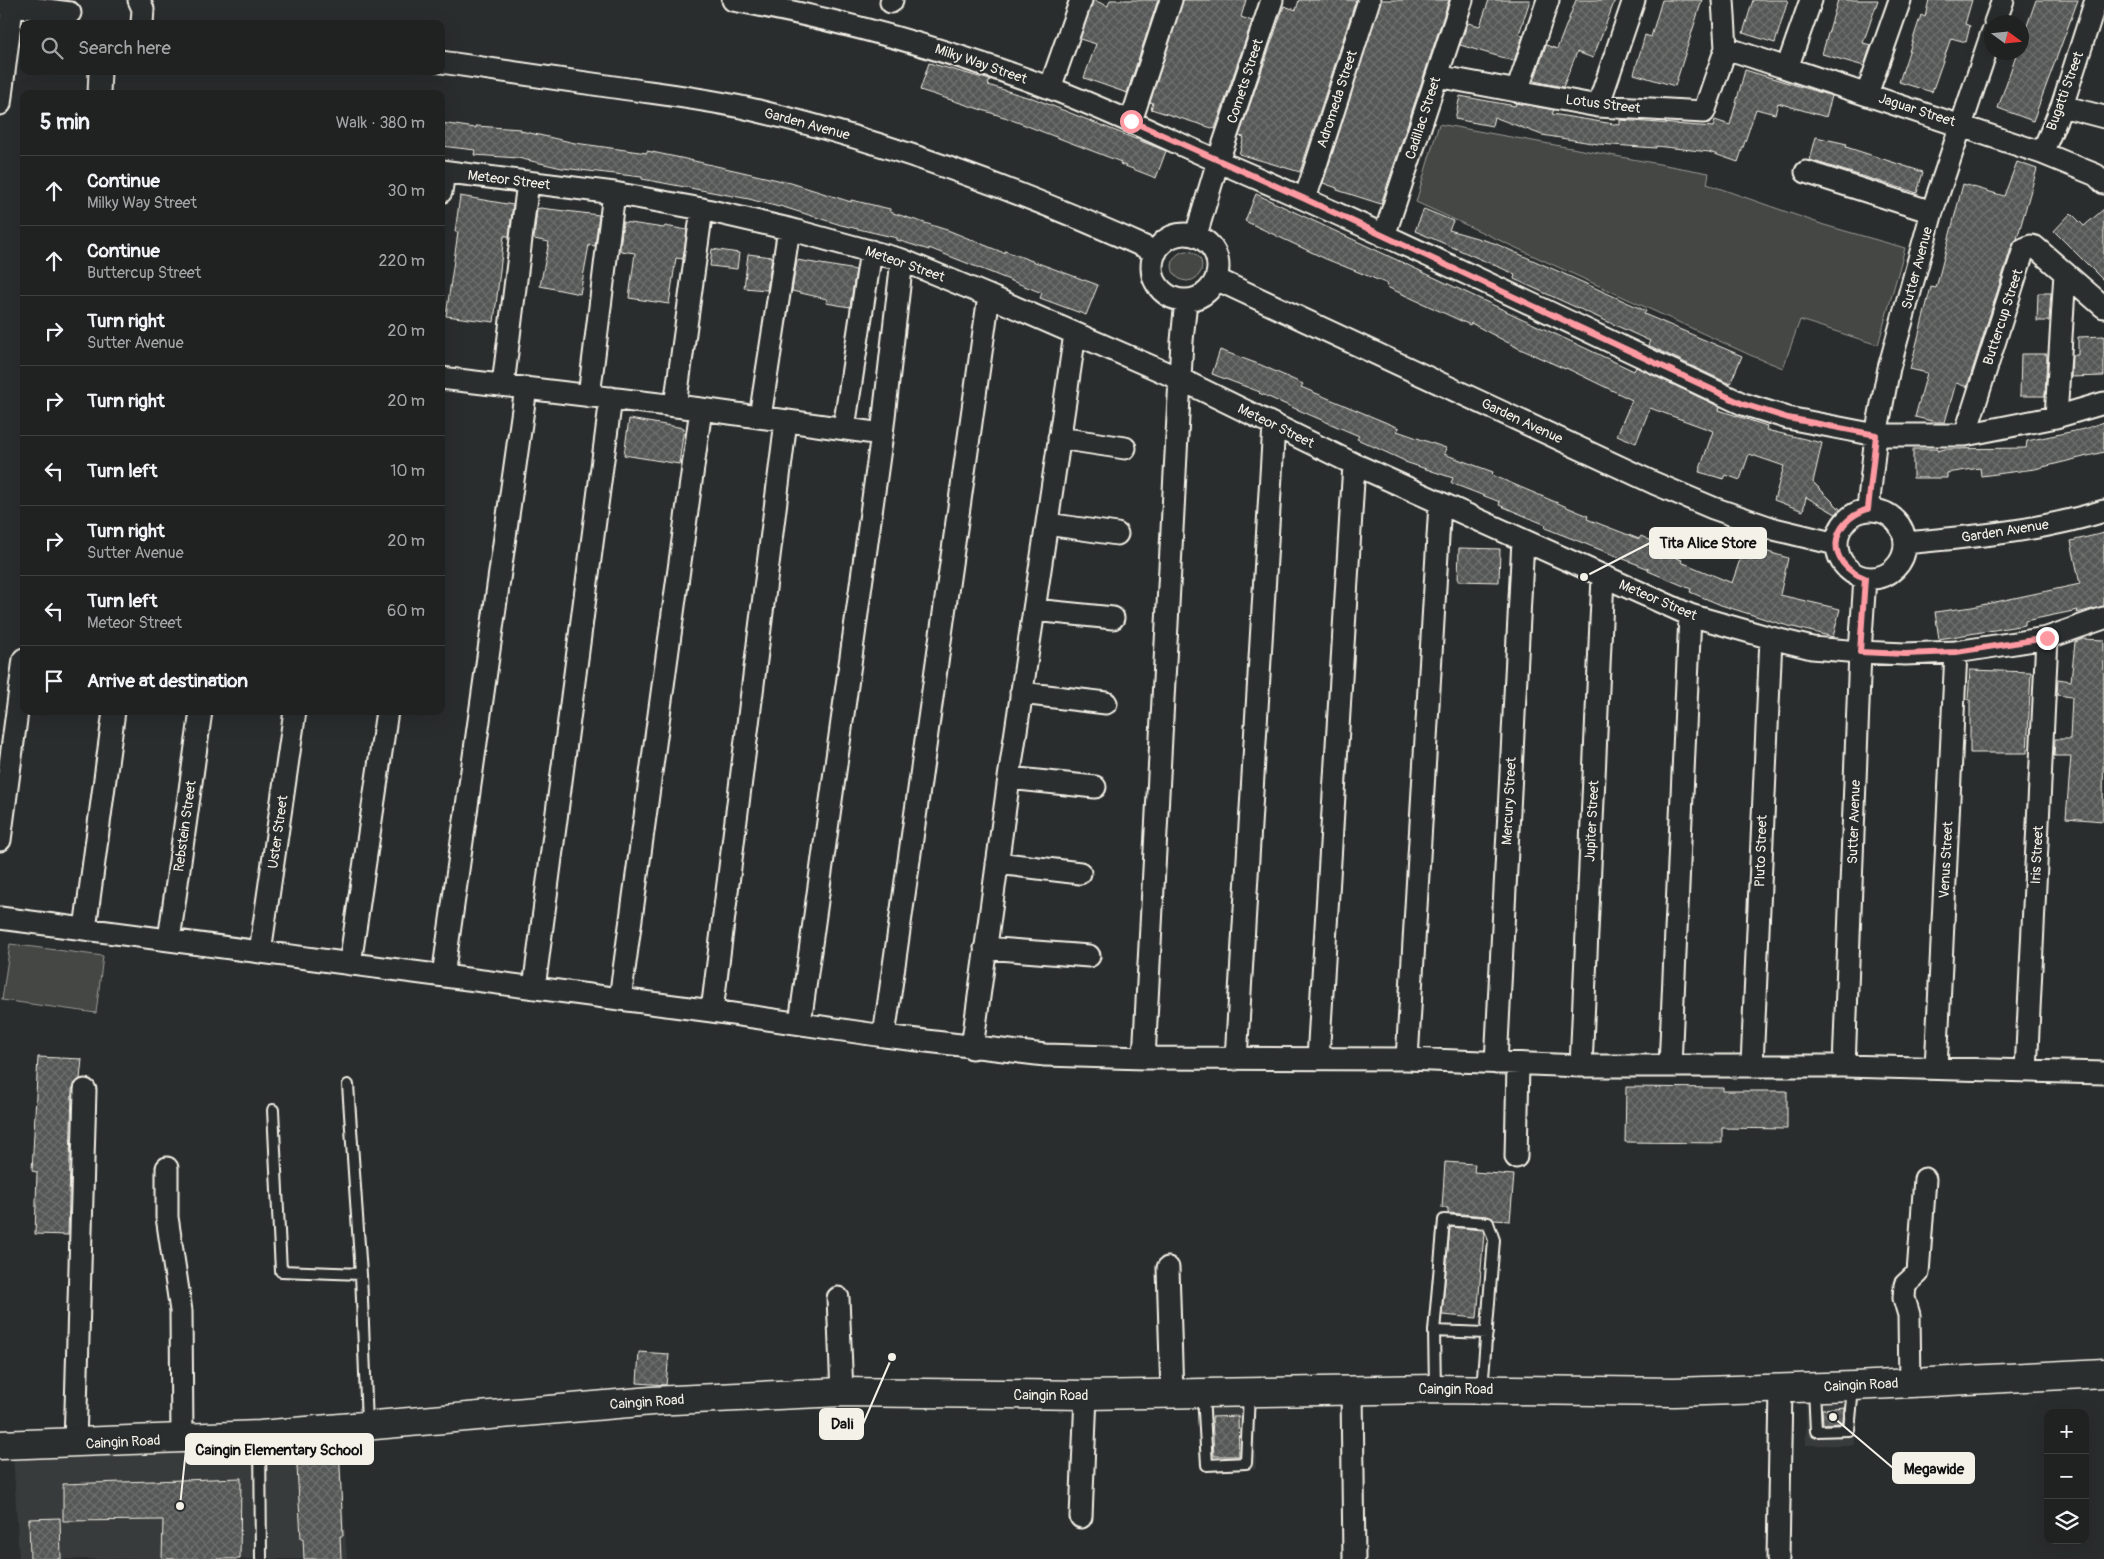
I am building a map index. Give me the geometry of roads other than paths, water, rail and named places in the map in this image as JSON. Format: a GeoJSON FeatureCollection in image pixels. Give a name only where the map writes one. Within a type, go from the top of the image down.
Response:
{"type":"FeatureCollection","features":[{"type":"Feature","properties":{"kind":"street"},"geometry":{"type":"LineString","coordinates":[[139,0],[146,20]]}},
{"type":"Feature","properties":{"kind":"street","name":"Milky Way Street"},"geometry":{"type":"LineString","coordinates":[[733,0],[795,12],[934,47],[1050,88],[1131,121],[1218,161]]}},
{"type":"Feature","properties":{"kind":"street"},"geometry":{"type":"LineString","coordinates":[[1050,88],[1081,0]]}},
{"type":"Feature","properties":{"kind":"street"},"geometry":{"type":"LineString","coordinates":[[1131,121],[1171,0]]}},
{"type":"Feature","properties":{"kind":"street","name":"Comets Street"},"geometry":{"type":"LineString","coordinates":[[1196,235],[1218,161],[1272,0]]}},
{"type":"Feature","properties":{"kind":"street","name":"Adromeda Street"},"geometry":{"type":"LineString","coordinates":[[1305,199],[1369,0]]}},
{"type":"Feature","properties":{"kind":"street","name":"Cadillac Street"},"geometry":{"type":"LineString","coordinates":[[1384,236],[1462,0]]}},
{"type":"Feature","properties":{"kind":"street"},"geometry":{"type":"LineString","coordinates":[[1516,91],[1548,0]]}},
{"type":"Feature","properties":{"kind":"street"},"geometry":{"type":"LineString","coordinates":[[1598,106],[1634,0]]}},
{"type":"Feature","properties":{"kind":"street"},"geometry":{"type":"LineString","coordinates":[[1722,0],[1726,48]]}},
{"type":"Feature","properties":{"kind":"street"},"geometry":{"type":"LineString","coordinates":[[1788,68],[1811,0]]}},
{"type":"Feature","properties":{"kind":"street"},"geometry":{"type":"LineString","coordinates":[[1867,94],[1900,0]]}},
{"type":"Feature","properties":{"kind":"street"},"geometry":{"type":"LineString","coordinates":[[1998,15],[2003,0]]}},
{"type":"Feature","properties":{"kind":"street","name":"Bugatti Street"},"geometry":{"type":"LineString","coordinates":[[2042,153],[2062,106],[2096,0]]}},
{"type":"Feature","properties":{"kind":"street"},"geometry":{"type":"LineString","coordinates":[[0,104],[8,3],[72,12]]}},
{"type":"Feature","properties":{"kind":"street","name":"Lotus Street"},"geometry":{"type":"LineString","coordinates":[[1436,76],[1598,106],[1704,112],[1726,48]]}},
{"type":"Feature","properties":{"kind":"street","name":"Jaguar Street"},"geometry":{"type":"LineString","coordinates":[[1726,48],[2042,153],[2096,175],[2104,183]]}},
{"type":"Feature","properties":{"kind":"street","name":"Sutter Avenue"},"geometry":{"type":"LineString","coordinates":[[1868,509],[1876,435],[1889,368],[1932,212],[1984,57]]}},
{"type":"Feature","properties":{"kind":"street","name":"Garden Avenue"},"geometry":{"type":"LineString","coordinates":[[445,63],[673,95],[753,110],[806,123],[933,162],[1010,190],[1075,215],[1156,252]]}},
{"type":"Feature","properties":{"kind":"street"},"geometry":{"type":"LineString","coordinates":[[98,90],[100,75]]}},
{"type":"Feature","properties":{"kind":"street"},"geometry":{"type":"LineString","coordinates":[[2062,106],[2104,117]]}},
{"type":"Feature","properties":{"kind":"street"},"geometry":{"type":"LineString","coordinates":[[1218,161],[1305,199],[1743,404],[1788,418],[1876,435],[1966,435],[2056,417],[2104,403]]}},
{"type":"Feature","properties":{"kind":"street","name":"Meteor Street"},"geometry":{"type":"LineString","coordinates":[[445,171],[614,193],[702,209],[788,229],[902,260],[1180,379],[1354,464],[1690,615],[1770,638],[1812,648],[1860,652],[1905,654],[1956,652],[2047,638],[2104,618]]}},
{"type":"Feature","properties":{"kind":"street"},"geometry":{"type":"LineString","coordinates":[[1806,172],[1932,212]]}},
{"type":"Feature","properties":{"kind":"street"},"geometry":{"type":"LineString","coordinates":[[503,385],[528,182]]}},
{"type":"Feature","properties":{"kind":"street"},"geometry":{"type":"LineString","coordinates":[[589,396],[614,193]]}},
{"type":"Feature","properties":{"kind":"street"},"geometry":{"type":"LineString","coordinates":[[674,406],[702,209]]}},
{"type":"Feature","properties":{"kind":"street"},"geometry":{"type":"LineString","coordinates":[[760,417],[788,229]]}},
{"type":"Feature","properties":{"kind":"street"},"geometry":{"type":"LineString","coordinates":[[1180,234],[1196,235],[1206,240],[1213,248],[1217,258],[1218,269],[1216,279],[1204,294],[1186,300],[1173,297],[1162,290],[1154,278],[1152,265],[1156,252],[1166,240],[1180,234]]}},
{"type":"Feature","properties":{"kind":"street","name":"Buttercup Street"},"geometry":{"type":"LineString","coordinates":[[1966,435],[2024,249],[2031,246],[2066,273]]}},
{"type":"Feature","properties":{"kind":"street"},"geometry":{"type":"LineString","coordinates":[[844,428],[871,251]]}},
{"type":"Feature","properties":{"kind":"street"},"geometry":{"type":"LineString","coordinates":[[800,1023],[882,434],[902,260]]}},
{"type":"Feature","properties":{"kind":"street"},"geometry":{"type":"LineString","coordinates":[[2066,273],[2104,307]]}},
{"type":"Feature","properties":{"kind":"street"},"geometry":{"type":"LineString","coordinates":[[2056,417],[2066,273]]}},
{"type":"Feature","properties":{"kind":"street","name":"Garden Avenue"},"geometry":{"type":"LineString","coordinates":[[1216,279],[1654,483],[1714,508],[1774,529],[1836,544]]}},
{"type":"Feature","properties":{"kind":"street"},"geometry":{"type":"LineString","coordinates":[[884,1036],[989,296]]}},
{"type":"Feature","properties":{"kind":"street"},"geometry":{"type":"LineString","coordinates":[[1144,1058],[1180,379],[1186,300]]}},
{"type":"Feature","properties":{"kind":"street"},"geometry":{"type":"LineString","coordinates":[[972,1048],[1021,693],[1075,334]]}},
{"type":"Feature","properties":{"kind":"street"},"geometry":{"type":"LineString","coordinates":[[445,378],[701,409],[882,434]]}},
{"type":"Feature","properties":{"kind":"street"},"geometry":{"type":"LineString","coordinates":[[443,976],[526,388]]}},
{"type":"Feature","properties":{"kind":"street"},"geometry":{"type":"LineString","coordinates":[[534,988],[611,398]]}},
{"type":"Feature","properties":{"kind":"street"},"geometry":{"type":"LineString","coordinates":[[620,999],[701,409]]}},
{"type":"Feature","properties":{"kind":"street"},"geometry":{"type":"LineString","coordinates":[[712,1011],[786,421]]}},
{"type":"Feature","properties":{"kind":"street"},"geometry":{"type":"LineString","coordinates":[[1236,1059],[1274,425]]}},
{"type":"Feature","properties":{"kind":"street"},"geometry":{"type":"LineString","coordinates":[[1058,438],[1125,448]]}},
{"type":"Feature","properties":{"kind":"street"},"geometry":{"type":"LineString","coordinates":[[1318,1059],[1354,464]]}},
{"type":"Feature","properties":{"kind":"street"},"geometry":{"type":"LineString","coordinates":[[1407,1059],[1440,503]]}},
{"type":"Feature","properties":{"kind":"street"},"geometry":{"type":"LineString","coordinates":[[1868,509],[1882,511],[1894,518],[1902,530],[1905,543],[1902,558],[1894,570],[1880,578],[1865,578],[1854,574],[1844,566],[1838,556],[1836,544],[1839,531],[1846,520],[1856,513],[1868,509]]}},
{"type":"Feature","properties":{"kind":"street","name":"Garden Avenue"},"geometry":{"type":"LineString","coordinates":[[1905,543],[1970,538],[2040,526],[2104,511]]}},
{"type":"Feature","properties":{"kind":"street"},"geometry":{"type":"LineString","coordinates":[[1047,524],[1117,534]]}},
{"type":"Feature","properties":{"kind":"street","name":"Mercury Street"},"geometry":{"type":"LineString","coordinates":[[1496,1063],[1523,540]]}},
{"type":"Feature","properties":{"kind":"street","name":"Jupiter Street"},"geometry":{"type":"LineString","coordinates":[[1581,1066],[1603,576]]}},
{"type":"Feature","properties":{"kind":"street","name":"Sutter Avenue"},"geometry":{"type":"LineString","coordinates":[[1844,1066],[1860,652],[1865,578]]}},
{"type":"Feature","properties":{"kind":"street"},"geometry":{"type":"LineString","coordinates":[[1034,610],[1114,618]]}},
{"type":"Feature","properties":{"kind":"street"},"geometry":{"type":"LineString","coordinates":[[1670,1066],[1690,615]]}},
{"type":"Feature","properties":{"kind":"street","name":"Pluto Street"},"geometry":{"type":"LineString","coordinates":[[1752,1065],[1770,638]]}},
{"type":"Feature","properties":{"kind":"street","name":"Iris Street"},"geometry":{"type":"LineString","coordinates":[[2026,1071],[2047,638]]}},
{"type":"Feature","properties":{"kind":"street","name":"Venus Street"},"geometry":{"type":"LineString","coordinates":[[1936,1068],[1956,652]]}},
{"type":"Feature","properties":{"kind":"street"},"geometry":{"type":"LineString","coordinates":[[0,840],[20,689]]}},
{"type":"Feature","properties":{"kind":"street"},"geometry":{"type":"LineString","coordinates":[[1021,693],[1106,703]]}},
{"type":"Feature","properties":{"kind":"street"},"geometry":{"type":"LineString","coordinates":[[85,929],[113,715]]}},
{"type":"Feature","properties":{"kind":"street","name":"Rebstein Street"},"geometry":{"type":"LineString","coordinates":[[169,940],[200,715]]}},
{"type":"Feature","properties":{"kind":"street","name":"Uster Street"},"geometry":{"type":"LineString","coordinates":[[260,952],[294,715]]}},
{"type":"Feature","properties":{"kind":"street"},"geometry":{"type":"LineString","coordinates":[[350,964],[386,715]]}},
{"type":"Feature","properties":{"kind":"street"},"geometry":{"type":"LineString","coordinates":[[1009,778],[1094,787]]}},
{"type":"Feature","properties":{"kind":"street"},"geometry":{"type":"LineString","coordinates":[[997,862],[1080,873]]}},
{"type":"Feature","properties":{"kind":"street"},"geometry":{"type":"LineString","coordinates":[[0,918],[712,1011],[972,1048],[1045,1055],[1144,1058],[1407,1059],[1581,1066],[1844,1066],[2104,1073]]}},
{"type":"Feature","properties":{"kind":"street"},"geometry":{"type":"LineString","coordinates":[[985,948],[1089,956]]}},
{"type":"Feature","properties":{"kind":"street"},"geometry":{"type":"LineString","coordinates":[[1516,1157],[1518,1064]]}},
{"type":"Feature","properties":{"kind":"street"},"geometry":{"type":"LineString","coordinates":[[75,1444],[85,1090]]}},
{"type":"Feature","properties":{"kind":"street"},"geometry":{"type":"LineString","coordinates":[[167,1168],[167,1217],[181,1311],[182,1439]]}},
{"type":"Feature","properties":{"kind":"street"},"geometry":{"type":"LineString","coordinates":[[1910,1383],[1909,1315],[1904,1298],[1905,1285],[1918,1273],[1925,1178]]}},
{"type":"Feature","properties":{"kind":"street"},"geometry":{"type":"LineString","coordinates":[[1168,1268],[1172,1394]]}},
{"type":"Feature","properties":{"kind":"street"},"geometry":{"type":"LineString","coordinates":[[838,1298],[842,1392]]}},
{"type":"Feature","properties":{"kind":"street","name":"Caingin Road"},"geometry":{"type":"LineString","coordinates":[[0,1445],[75,1444],[260,1435],[367,1424],[652,1401],[842,1392],[1086,1395],[1435,1389],[1674,1392],[1814,1388],[2104,1373]]}},
{"type":"Feature","properties":{"kind":"street"},"geometry":{"type":"LineString","coordinates":[[1778,1559],[1780,1388]]}},
{"type":"Feature","properties":{"kind":"street"},"geometry":{"type":"LineString","coordinates":[[1352,1390],[1354,1559]]}},
{"type":"Feature","properties":{"kind":"street"},"geometry":{"type":"LineString","coordinates":[[1081,1517],[1086,1395]]}},
{"type":"Feature","properties":{"kind":"lane"},"geometry":{"type":"LineString","coordinates":[[348,1085],[361,1274],[367,1424]]}},
{"type":"Feature","properties":{"kind":"lane"},"geometry":{"type":"LineString","coordinates":[[273,1110],[282,1271],[361,1274]]}},
{"type":"Feature","properties":{"kind":"lane"},"geometry":{"type":"LineString","coordinates":[[1435,1389],[1434,1331],[1444,1220],[1488,1223],[1494,1240],[1482,1389]]}},
{"type":"Feature","properties":{"kind":"lane"},"geometry":{"type":"LineString","coordinates":[[1434,1331],[1487,1333]]}},
{"type":"Feature","properties":{"kind":"lane"},"geometry":{"type":"LineString","coordinates":[[1814,1388],[1816,1431],[1849,1430],[1854,1386]]}},
{"type":"Feature","properties":{"kind":"lane"},"geometry":{"type":"LineString","coordinates":[[1203,1393],[1207,1465],[1246,1463],[1249,1392]]}},
{"type":"Feature","properties":{"kind":"lane"},"geometry":{"type":"LineString","coordinates":[[260,1435],[261,1559]]}},
{"type":"Feature","properties":{"kind":"place","name":"Tita Alice Store"},"geometry":{"type":"Point","coordinates":[1584,577]}},
{"type":"Feature","properties":{"kind":"place","name":"Dali"},"geometry":{"type":"Point","coordinates":[892,1357]}},
{"type":"Feature","properties":{"kind":"place","name":"Megawide"},"geometry":{"type":"Point","coordinates":[1833,1417]}},
{"type":"Feature","properties":{"kind":"place","name":"Caingin Elementary School"},"geometry":{"type":"Point","coordinates":[180,1506]}}]}
